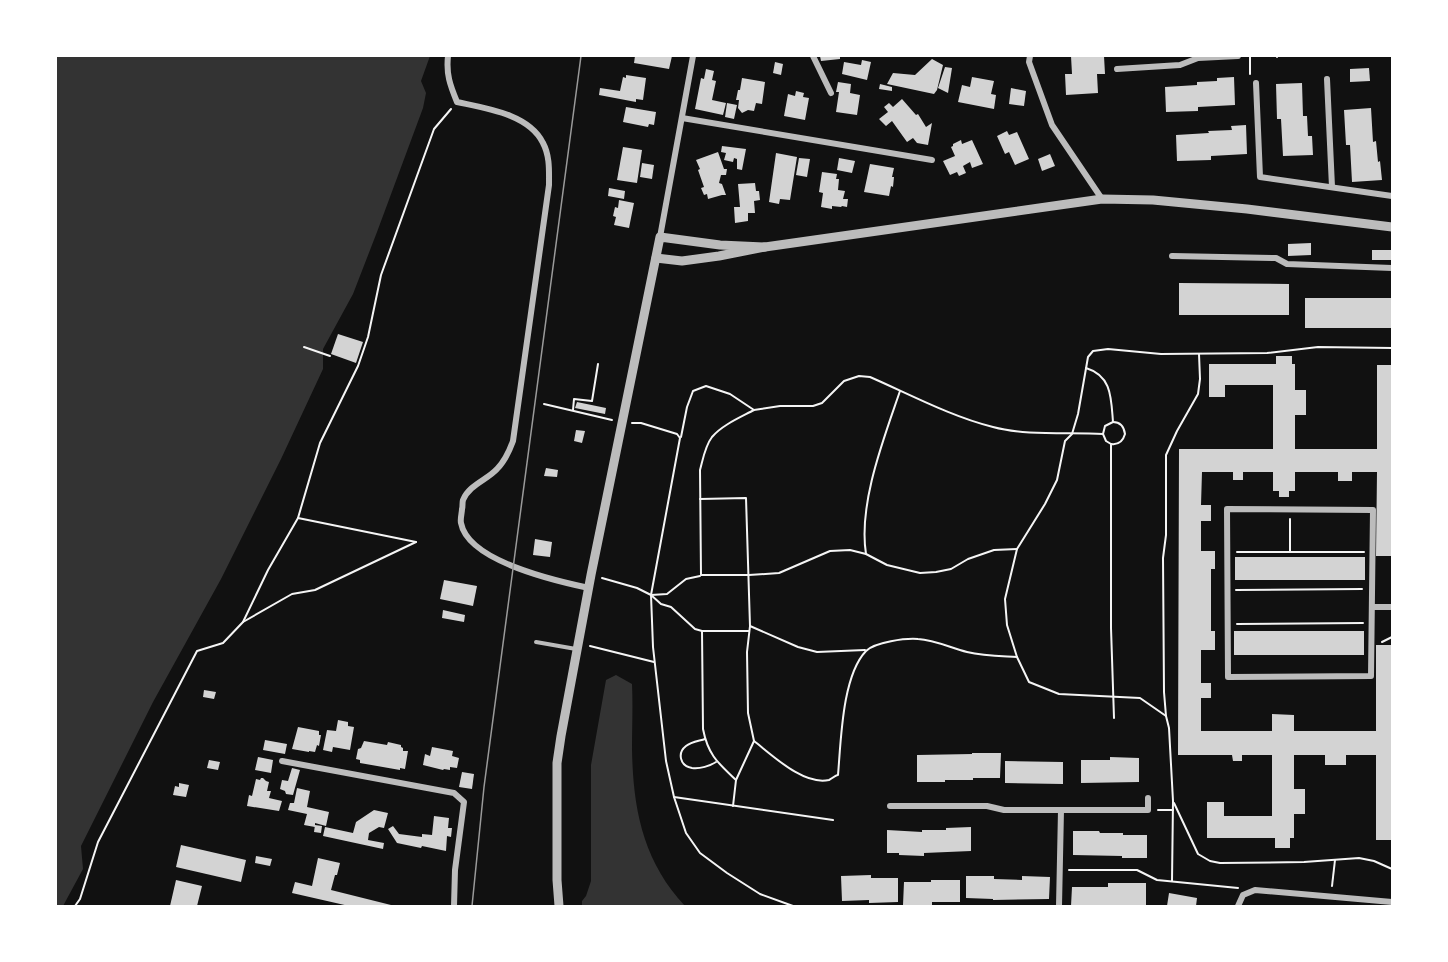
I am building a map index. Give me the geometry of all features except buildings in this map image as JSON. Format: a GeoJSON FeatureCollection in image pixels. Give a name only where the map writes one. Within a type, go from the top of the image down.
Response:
{"type":"FeatureCollection","features":[{"type":"Feature","properties":{"kind":"street"},"geometry":{"type":"LineString","coordinates":[[448,56],[448,80],[457,102],[518,119],[535,132],[543,142],[549,169],[549,185],[513,441],[508,455],[497,470],[473,487],[463,500],[461,523],[467,536],[477,548],[493,557],[531,572],[589,588]]}},
{"type":"Feature","properties":{"kind":"street"},"geometry":{"type":"LineString","coordinates":[[559,906],[557,763],[565,708],[656,258],[693,56]]}},
{"type":"Feature","properties":{"kind":"street"},"geometry":{"type":"LineString","coordinates":[[813,56],[831,93]]}},
{"type":"Feature","properties":{"kind":"street"},"geometry":{"type":"LineString","coordinates":[[1030,56],[1029,62],[1052,125],[1102,199]]}},
{"type":"Feature","properties":{"kind":"street"},"geometry":{"type":"LineString","coordinates":[[1117,69],[1180,65],[1198,58],[1238,56]]}},
{"type":"Feature","properties":{"kind":"street"},"geometry":{"type":"LineString","coordinates":[[1327,79],[1332,187]]}},
{"type":"Feature","properties":{"kind":"street"},"geometry":{"type":"LineString","coordinates":[[1256,83],[1260,177],[1392,196]]}},
{"type":"Feature","properties":{"kind":"street"},"geometry":{"type":"LineString","coordinates":[[682,118],[932,160]]}},
{"type":"Feature","properties":{"kind":"street"},"geometry":{"type":"LineString","coordinates":[[656,258],[682,261],[720,256],[765,247],[1102,199],[1153,200],[1247,209],[1392,227]]}},
{"type":"Feature","properties":{"kind":"street"},"geometry":{"type":"LineString","coordinates":[[660,237],[720,245],[765,247]]}},
{"type":"Feature","properties":{"kind":"street"},"geometry":{"type":"LineString","coordinates":[[1172,256],[1276,258],[1287,264],[1392,268]]}},
{"type":"Feature","properties":{"kind":"street"},"geometry":{"type":"LineString","coordinates":[[1227,509],[1290,510],[1373,510],[1371,676],[1228,677],[1227,509]]}},
{"type":"Feature","properties":{"kind":"street"},"geometry":{"type":"LineString","coordinates":[[1373,607],[1392,607]]}},
{"type":"Feature","properties":{"kind":"street"},"geometry":{"type":"LineString","coordinates":[[282,761],[454,793],[464,802],[453,906]]}},
{"type":"Feature","properties":{"kind":"street"},"geometry":{"type":"LineString","coordinates":[[890,806],[987,806],[1004,810],[1148,810],[1148,798]]}},
{"type":"Feature","properties":{"kind":"street"},"geometry":{"type":"LineString","coordinates":[[1059,906],[1061,810]]}},
{"type":"Feature","properties":{"kind":"street"},"geometry":{"type":"LineString","coordinates":[[1238,906],[1243,895],[1255,890],[1392,902]]}},
{"type":"Feature","properties":{"kind":"lane"},"geometry":{"type":"LineString","coordinates":[[536,642],[578,646]]}},
{"type":"Feature","properties":{"kind":"lane"},"geometry":{"type":"LineString","coordinates":[[1348,906],[1349,898]]}},
{"type":"Feature","properties":{"kind":"path"},"geometry":{"type":"LineString","coordinates":[[1250,56],[1251,81],[1256,83]]}},
{"type":"Feature","properties":{"kind":"path"},"geometry":{"type":"LineString","coordinates":[[75,906],[80,899],[98,842],[197,651],[224,643],[243,622],[268,570],[298,518],[320,443],[358,366],[368,337],[381,275],[434,129],[457,102]]}},
{"type":"Feature","properties":{"kind":"path"},"geometry":{"type":"LineString","coordinates":[[304,347],[330,356]]}},
{"type":"Feature","properties":{"kind":"path"},"geometry":{"type":"LineString","coordinates":[[1166,716],[1140,698],[1059,694],[1029,682],[1017,657],[1007,625],[1005,599],[1017,549],[1058,480],[1065,441],[1072,434],[1078,414],[1088,357],[1093,351],[1108,349],[1161,354],[1200,354],[1267,353],[1318,347],[1392,348]]}},
{"type":"Feature","properties":{"kind":"path"},"geometry":{"type":"LineString","coordinates":[[1172,881],[1173,801],[1169,728],[1166,716],[1163,579],[1166,535],[1166,455],[1198,394],[1200,354]]}},
{"type":"Feature","properties":{"kind":"path"},"geometry":{"type":"LineString","coordinates":[[573,411],[574,399],[592,401],[598,364]]}},
{"type":"Feature","properties":{"kind":"path"},"geometry":{"type":"LineString","coordinates":[[1085,368],[1095,371],[1110,389],[1113,422]]}},
{"type":"Feature","properties":{"kind":"path"},"geometry":{"type":"LineString","coordinates":[[701,575],[700,470],[704,453],[712,437],[730,422],[754,411],[773,406],[813,406],[822,403],[844,381],[859,376],[870,376],[968,420],[995,428],[1027,432],[1103,434]]}},
{"type":"Feature","properties":{"kind":"path"},"geometry":{"type":"LineString","coordinates":[[754,411],[729,394],[706,386],[693,391],[680,438],[651,595],[652,647],[666,761],[674,797],[686,833],[700,853],[727,873],[760,894],[793,906]]}},
{"type":"Feature","properties":{"kind":"path"},"geometry":{"type":"LineString","coordinates":[[866,554],[864,542],[869,495],[900,390]]}},
{"type":"Feature","properties":{"kind":"path"},"geometry":{"type":"LineString","coordinates":[[544,404],[623,422],[642,423],[677,434],[680,438]]}},
{"type":"Feature","properties":{"kind":"path"},"geometry":{"type":"LineString","coordinates":[[1113,422],[1122,426],[1125,434],[1119,443],[1111,444],[1106,441],[1103,434],[1106,426],[1113,422]]}},
{"type":"Feature","properties":{"kind":"path"},"geometry":{"type":"LineString","coordinates":[[1111,444],[1111,628],[1114,718]]}},
{"type":"Feature","properties":{"kind":"path"},"geometry":{"type":"LineString","coordinates":[[700,499],[746,498],[750,626],[747,652],[748,712],[754,741],[736,780],[733,806]]}},
{"type":"Feature","properties":{"kind":"path"},"geometry":{"type":"LineString","coordinates":[[1290,510],[1290,552]]}},
{"type":"Feature","properties":{"kind":"path"},"geometry":{"type":"LineString","coordinates":[[243,622],[292,594],[315,590],[416,542],[298,518]]}},
{"type":"Feature","properties":{"kind":"path"},"geometry":{"type":"LineString","coordinates":[[651,595],[667,594],[686,579],[701,575],[779,573],[830,551],[850,550],[866,554],[887,565],[920,573],[951,568],[994,550],[1017,549]]}},
{"type":"Feature","properties":{"kind":"path"},"geometry":{"type":"LineString","coordinates":[[1227,552],[1372,552]]}},
{"type":"Feature","properties":{"kind":"path"},"geometry":{"type":"LineString","coordinates":[[591,575],[637,588],[651,595],[661,604],[670,607],[695,629],[749,631]]}},
{"type":"Feature","properties":{"kind":"path"},"geometry":{"type":"LineString","coordinates":[[1227,590],[1372,589]]}},
{"type":"Feature","properties":{"kind":"path"},"geometry":{"type":"LineString","coordinates":[[1227,624],[1372,623]]}},
{"type":"Feature","properties":{"kind":"path"},"geometry":{"type":"LineString","coordinates":[[750,626],[798,647],[817,652],[867,650],[899,640],[918,639],[986,656],[1017,657]]}},
{"type":"Feature","properties":{"kind":"path"},"geometry":{"type":"LineString","coordinates":[[702,631],[703,729],[706,745],[716,761],[736,780]]}},
{"type":"Feature","properties":{"kind":"path"},"geometry":{"type":"LineString","coordinates":[[578,646],[654,662]]}},
{"type":"Feature","properties":{"kind":"path"},"geometry":{"type":"LineString","coordinates":[[754,741],[798,773],[815,780],[830,780],[838,775],[845,705],[851,679],[867,650]]}},
{"type":"Feature","properties":{"kind":"path"},"geometry":{"type":"LineString","coordinates":[[705,739],[686,746],[682,752],[682,762],[693,768],[716,761]]}},
{"type":"Feature","properties":{"kind":"path"},"geometry":{"type":"LineString","coordinates":[[674,797],[833,820]]}},
{"type":"Feature","properties":{"kind":"path"},"geometry":{"type":"LineString","coordinates":[[1173,801],[1198,854],[1210,861],[1304,862],[1359,858],[1374,861],[1392,869]]}},
{"type":"Feature","properties":{"kind":"path"},"geometry":{"type":"LineString","coordinates":[[1148,810],[1173,810]]}},
{"type":"Feature","properties":{"kind":"path"},"geometry":{"type":"LineString","coordinates":[[1333,875],[1335,860]]}},
{"type":"Feature","properties":{"kind":"path"},"geometry":{"type":"LineString","coordinates":[[1060,870],[1137,870],[1157,880],[1242,888],[1248,893]]}},
{"type":"Feature","properties":{"kind":"shaded area"},"geometry":{"type":"Polygon","coordinates":[[[56,56],[430,56],[421,81],[426,93],[423,108],[353,294],[323,349],[323,369],[221,579],[153,702],[81,846],[83,869],[63,906],[56,906],[56,56]]]}},
{"type":"Feature","properties":{"kind":"shaded area"},"geometry":{"type":"Polygon","coordinates":[[[616,675],[632,684],[633,771],[643,833],[659,871],[685,906],[582,906],[591,881],[591,765],[606,680],[616,675]]]}},
{"type":"Feature","properties":{"kind":"tram line"},"geometry":{"type":"LineString","coordinates":[[472,906],[484,787],[581,56]]}}]}
